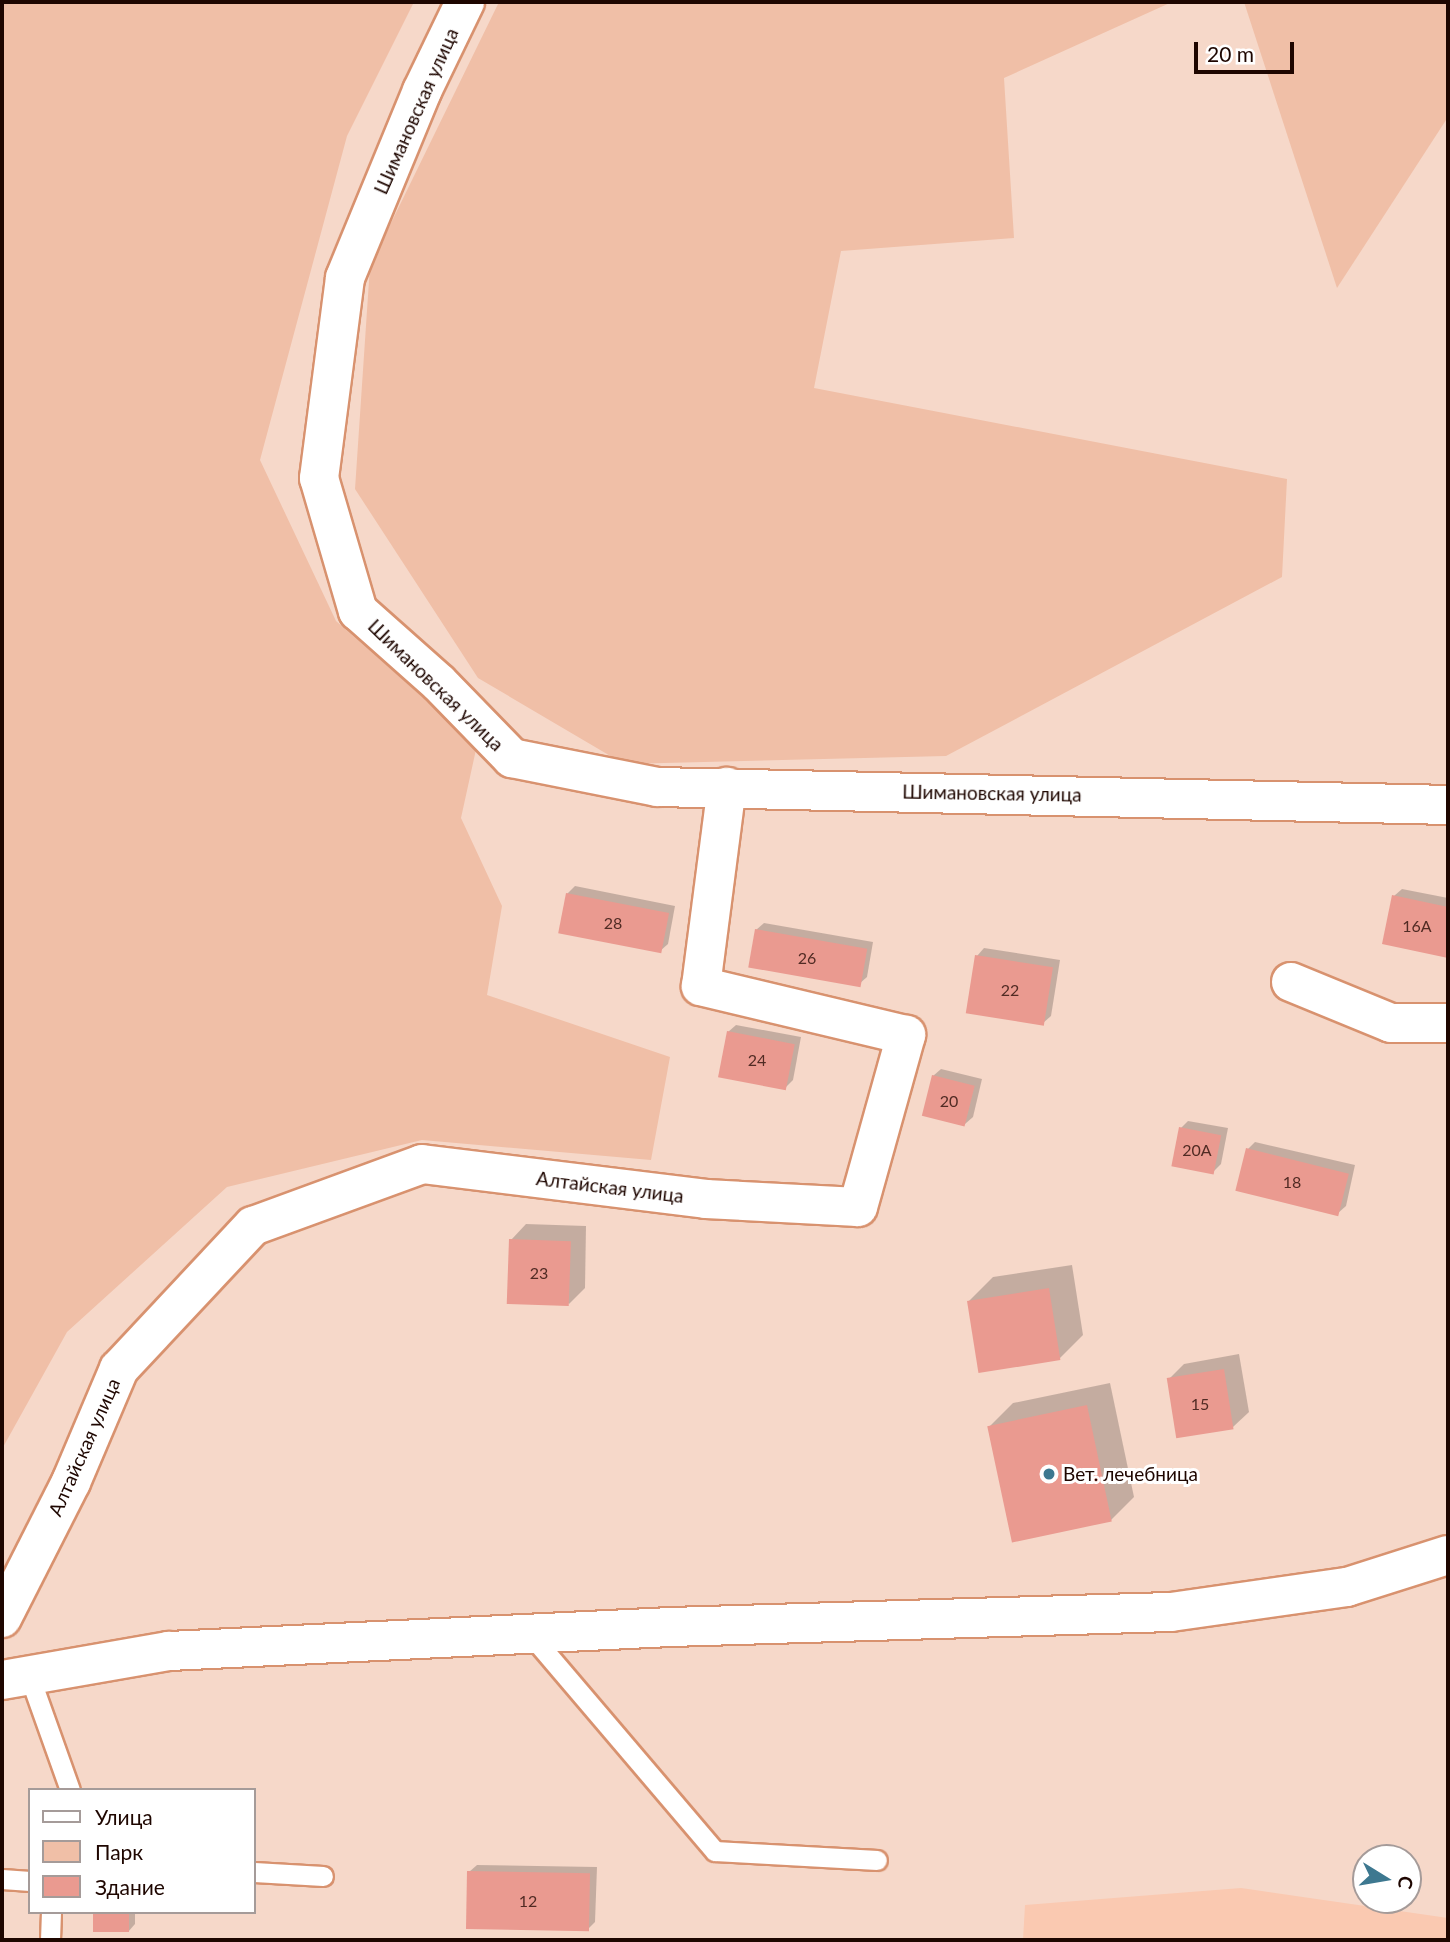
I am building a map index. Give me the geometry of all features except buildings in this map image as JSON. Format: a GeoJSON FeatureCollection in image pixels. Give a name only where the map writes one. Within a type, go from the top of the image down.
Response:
{"type":"FeatureCollection","features":[{"type":"Feature","properties":{"kind":"street","name":"Шимановская улица"},"geometry":{"type":"LineString","coordinates":[[465,2],[422,91],[345,278],[319,478],[358,611],[439,683],[512,758],[657,787],[1448,805]]}},
{"type":"Feature","properties":{"kind":"street","name":"Алтайская улица"},"geometry":{"type":"LineString","coordinates":[[2,1618],[71,1482],[118,1369],[253,1226],[422,1164],[706,1199],[858,1207],[906,1035],[701,986],[727,787]]}},
{"type":"Feature","properties":{"kind":"street"},"geometry":{"type":"LineString","coordinates":[[1292,982],[1391,1023],[1448,1023]]}},
{"type":"Feature","properties":{"kind":"street"},"geometry":{"type":"LineString","coordinates":[[15,1678],[169,1651],[530,1634],[1171,1612],[1347,1587],[1448,1555]]}},
{"type":"Feature","properties":{"kind":"lane"},"geometry":{"type":"LineString","coordinates":[[530,1634],[715,1851],[877,1860]]}},
{"type":"Feature","properties":{"kind":"lane"},"geometry":{"type":"LineString","coordinates":[[15,1678],[69,1788]]}},
{"type":"Feature","properties":{"kind":"lane"},"geometry":{"type":"LineString","coordinates":[[256,1872],[323,1876]]}},
{"type":"Feature","properties":{"kind":"lane"},"geometry":{"type":"LineString","coordinates":[[2,1879],[28,1881]]}},
{"type":"Feature","properties":{"kind":"lane"},"geometry":{"type":"LineString","coordinates":[[50,1940],[51,1914]]}},
{"type":"Feature","properties":{"kind":"shaded area"},"geometry":{"type":"Polygon","coordinates":[[[1241,1888],[1352,1904],[1352,1914],[1420,1914],[1448,1918],[1448,1940],[1023,1940],[1025,1905],[1241,1888]]]}},
{"type":"Feature","properties":{"kind":"green space"},"geometry":{"type":"Polygon","coordinates":[[[2,2],[414,2],[347,136],[260,460],[336,621],[477,745],[461,818],[502,906],[487,995],[670,1057],[651,1160],[422,1140],[227,1187],[67,1332],[2,1449],[2,2]]]}},
{"type":"Feature","properties":{"kind":"green space"},"geometry":{"type":"Polygon","coordinates":[[[499,2],[1172,2],[1004,78],[1014,238],[841,251],[814,388],[1287,479],[1282,577],[946,756],[624,764],[478,678],[355,489],[370,266],[499,2]]]}},
{"type":"Feature","properties":{"kind":"green space"},"geometry":{"type":"Polygon","coordinates":[[[1244,2],[1448,2],[1448,117],[1337,288],[1244,2]]]}},
{"type":"Feature","properties":{"kind":"place","name":"Вет. лечебница"},"geometry":{"type":"Point","coordinates":[1049,1474]}}]}
